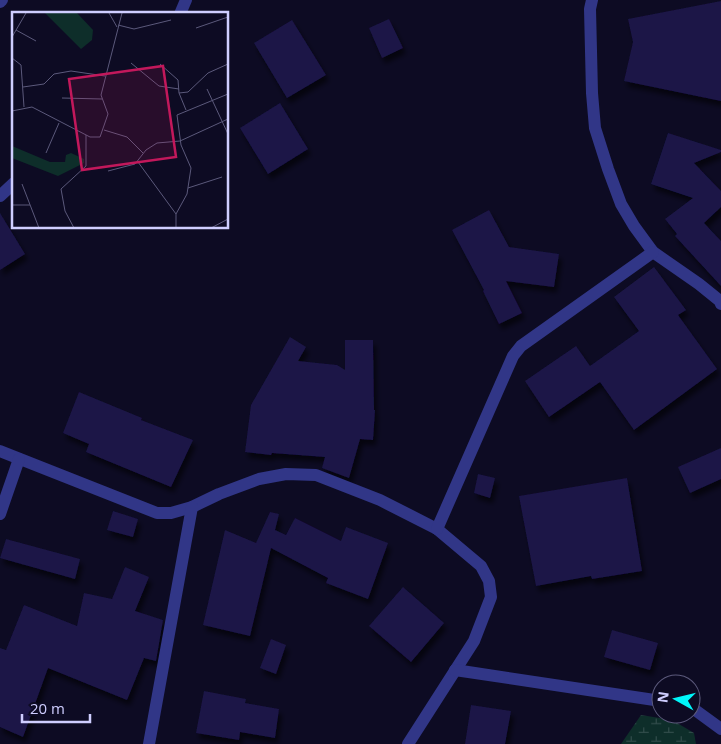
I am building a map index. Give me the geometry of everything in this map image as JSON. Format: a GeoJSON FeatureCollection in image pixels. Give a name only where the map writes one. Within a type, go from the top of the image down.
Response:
{"type":"FeatureCollection","features":[{"type":"Feature","properties":{"kind":"street"},"geometry":{"type":"LineString","coordinates":[[181,12],[186,0]]}},
{"type":"Feature","properties":{"kind":"street"},"geometry":{"type":"LineString","coordinates":[[592,0],[590,9],[595,128],[621,204],[653,252],[721,302]]}},
{"type":"Feature","properties":{"kind":"street"},"geometry":{"type":"LineString","coordinates":[[0,196],[12,185]]}},
{"type":"Feature","properties":{"kind":"street"},"geometry":{"type":"LineString","coordinates":[[437,529],[513,356],[521,346],[653,252]]}},
{"type":"Feature","properties":{"kind":"street"},"geometry":{"type":"LineString","coordinates":[[0,451],[158,513],[171,513],[192,507],[258,479],[286,474],[316,476],[380,500],[437,529],[481,566],[489,581],[491,597],[474,641],[408,744]]}},
{"type":"Feature","properties":{"kind":"street"},"geometry":{"type":"LineString","coordinates":[[0,514],[20,458]]}},
{"type":"Feature","properties":{"kind":"street"},"geometry":{"type":"LineString","coordinates":[[149,744],[192,507]]}},
{"type":"Feature","properties":{"kind":"street"},"geometry":{"type":"LineString","coordinates":[[455,670],[651,699]]}},
{"type":"Feature","properties":{"kind":"street"},"geometry":{"type":"LineString","coordinates":[[701,714],[721,729]]}},
{"type":"Feature","properties":{"kind":"green space"},"geometry":{"type":"Polygon","coordinates":[[[641,715],[651,717],[651,724],[679,724],[694,733],[696,744],[621,744],[641,715]]]}},
{"type":"Feature","properties":{"kind":"building"},"geometry":{"type":"Polygon","coordinates":[[[721,1],[721,101],[624,81],[633,42],[628,19],[721,1]]]}},
{"type":"Feature","properties":{"kind":"building"},"geometry":{"type":"Polygon","coordinates":[[[389,19],[403,48],[382,58],[369,28],[389,19]]]}},
{"type":"Feature","properties":{"kind":"building"},"geometry":{"type":"Polygon","coordinates":[[[292,20],[326,75],[287,98],[254,43],[292,20]]]}},
{"type":"Feature","properties":{"kind":"building"},"geometry":{"type":"Polygon","coordinates":[[[280,103],[308,149],[268,174],[240,128],[280,103]]]}},
{"type":"Feature","properties":{"kind":"building"},"geometry":{"type":"Polygon","coordinates":[[[668,133],[721,150],[721,152],[694,163],[721,191],[721,207],[704,223],[721,241],[721,286],[675,236],[677,234],[665,219],[693,198],[651,184],[668,133]]]}},
{"type":"Feature","properties":{"kind":"building"},"geometry":{"type":"Polygon","coordinates":[[[489,210],[509,247],[559,254],[554,287],[506,281],[522,313],[499,324],[484,290],[452,230],[489,210]]]}},
{"type":"Feature","properties":{"kind":"building"},"geometry":{"type":"Polygon","coordinates":[[[0,213],[25,254],[0,270],[0,213]]]}},
{"type":"Feature","properties":{"kind":"building"},"geometry":{"type":"Polygon","coordinates":[[[654,267],[686,310],[678,315],[717,369],[634,430],[600,382],[549,417],[525,381],[576,346],[590,366],[639,331],[614,297],[654,267]]]}},
{"type":"Feature","properties":{"kind":"building"},"geometry":{"type":"Polygon","coordinates":[[[290,337],[306,347],[298,361],[337,365],[345,370],[345,340],[373,340],[375,410],[373,440],[360,439],[349,478],[322,468],[325,457],[245,452],[251,405],[290,337]]]}},
{"type":"Feature","properties":{"kind":"building"},"geometry":{"type":"Polygon","coordinates":[[[79,392],[142,418],[141,420],[193,440],[171,487],[86,452],[89,444],[63,433],[79,392]]]}},
{"type":"Feature","properties":{"kind":"building"},"geometry":{"type":"Polygon","coordinates":[[[721,448],[721,479],[690,493],[678,467],[721,448]]]}},
{"type":"Feature","properties":{"kind":"building"},"geometry":{"type":"Polygon","coordinates":[[[478,474],[495,478],[490,498],[474,493],[478,474]]]}},
{"type":"Feature","properties":{"kind":"building"},"geometry":{"type":"Polygon","coordinates":[[[627,478],[642,571],[592,579],[591,576],[536,586],[519,496],[627,478]]]}},
{"type":"Feature","properties":{"kind":"building"},"geometry":{"type":"Polygon","coordinates":[[[113,511],[138,519],[133,537],[107,530],[113,511]]]}},
{"type":"Feature","properties":{"kind":"building"},"geometry":{"type":"Polygon","coordinates":[[[270,512],[279,514],[275,530],[286,535],[295,518],[341,541],[346,527],[388,543],[368,599],[326,583],[328,578],[271,548],[250,636],[203,625],[225,530],[256,543],[270,512]]]}},
{"type":"Feature","properties":{"kind":"building"},"geometry":{"type":"Polygon","coordinates":[[[6,539],[80,559],[75,579],[0,558],[6,539]]]}},
{"type":"Feature","properties":{"kind":"building"},"geometry":{"type":"Polygon","coordinates":[[[125,567],[149,577],[135,611],[163,620],[156,661],[144,658],[127,700],[48,668],[23,737],[0,727],[0,648],[6,650],[24,605],[77,626],[84,593],[112,599],[125,567]]]}},
{"type":"Feature","properties":{"kind":"building"},"geometry":{"type":"Polygon","coordinates":[[[403,587],[444,623],[411,662],[369,626],[403,587]]]}},
{"type":"Feature","properties":{"kind":"building"},"geometry":{"type":"Polygon","coordinates":[[[612,630],[658,643],[650,670],[604,657],[612,630]]]}},
{"type":"Feature","properties":{"kind":"building"},"geometry":{"type":"Polygon","coordinates":[[[271,639],[286,645],[276,674],[260,668],[271,639]]]}},
{"type":"Feature","properties":{"kind":"building"},"geometry":{"type":"Polygon","coordinates":[[[204,691],[246,699],[245,703],[279,709],[275,738],[240,732],[239,740],[196,733],[204,691]]]}},
{"type":"Feature","properties":{"kind":"building"},"geometry":{"type":"Polygon","coordinates":[[[471,705],[511,711],[505,744],[465,744],[471,705]]]}}]}
